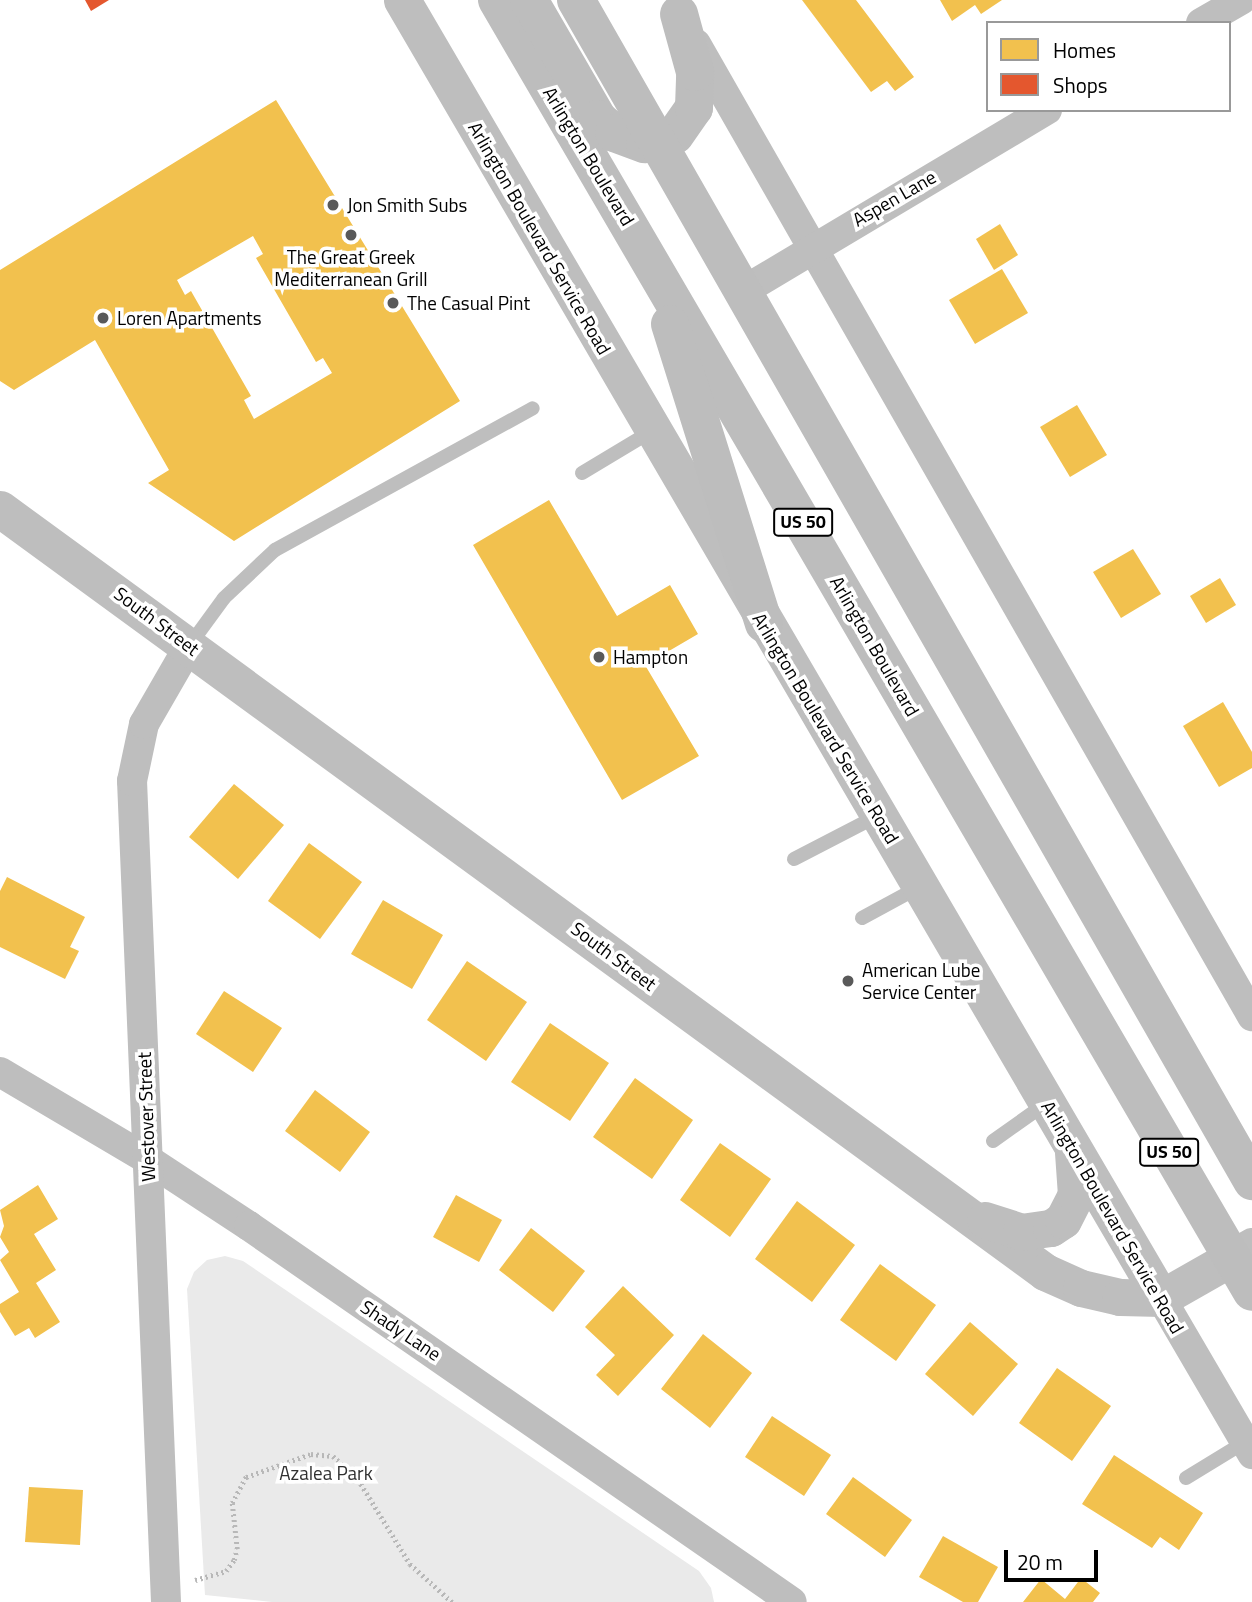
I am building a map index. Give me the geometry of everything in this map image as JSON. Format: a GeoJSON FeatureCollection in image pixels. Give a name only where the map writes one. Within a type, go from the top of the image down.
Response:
{"type":"FeatureCollection","features":[{"type":"Feature","properties":{"kind":"highway","name":"Arlington Boulevard"},"geometry":{"type":"LineString","coordinates":[[497,0],[1242,1252],[1252,1292]]}},
{"type":"Feature","properties":{"kind":"highway"},"geometry":{"type":"LineString","coordinates":[[529,0],[598,119],[632,142],[658,142],[675,135],[694,108],[695,72],[675,7]]}},
{"type":"Feature","properties":{"kind":"highway","name":"US 50"},"geometry":{"type":"LineString","coordinates":[[576,0],[1252,1181]]}},
{"type":"Feature","properties":{"kind":"highway"},"geometry":{"type":"LineString","coordinates":[[648,255],[764,624]]}},
{"type":"Feature","properties":{"kind":"street","name":"Arlington Boulevard Service Road"},"geometry":{"type":"LineString","coordinates":[[401,0],[1248,1448]]}},
{"type":"Feature","properties":{"kind":"street"},"geometry":{"type":"LineString","coordinates":[[1204,21],[1241,0]]}},
{"type":"Feature","properties":{"kind":"street"},"geometry":{"type":"LineString","coordinates":[[675,7],[811,251],[1252,1016]]}},
{"type":"Feature","properties":{"kind":"street","name":"Aspen Lane"},"geometry":{"type":"LineString","coordinates":[[743,291],[1044,112]]}},
{"type":"Feature","properties":{"kind":"street","name":"South Street"},"geometry":{"type":"LineString","coordinates":[[0,509],[957,1210],[1057,1277],[1120,1297],[1161,1298]]}},
{"type":"Feature","properties":{"kind":"street","name":"Westover Street"},"geometry":{"type":"LineString","coordinates":[[165,1592],[132,780],[144,724],[189,646]]}},
{"type":"Feature","properties":{"kind":"street","name":"Shady Lane"},"geometry":{"type":"LineString","coordinates":[[0,1072],[147,1159],[792,1602]]}},
{"type":"Feature","properties":{"kind":"street"},"geometry":{"type":"LineString","coordinates":[[957,1210],[1021,1232],[1051,1227],[1074,1208],[1077,1178],[1073,1147]]}},
{"type":"Feature","properties":{"kind":"street"},"geometry":{"type":"LineString","coordinates":[[1161,1298],[1242,1252]]}},
{"type":"Feature","properties":{"kind":"lane"},"geometry":{"type":"LineString","coordinates":[[189,646],[224,598],[275,550],[533,408]]}},
{"type":"Feature","properties":{"kind":"lane"},"geometry":{"type":"LineString","coordinates":[[582,473],[653,430]]}},
{"type":"Feature","properties":{"kind":"lane"},"geometry":{"type":"LineString","coordinates":[[794,859],[878,815]]}},
{"type":"Feature","properties":{"kind":"lane"},"geometry":{"type":"LineString","coordinates":[[863,918],[920,887]]}},
{"type":"Feature","properties":{"kind":"lane"},"geometry":{"type":"LineString","coordinates":[[993,1141],[1046,1103]]}},
{"type":"Feature","properties":{"kind":"lane"},"geometry":{"type":"LineString","coordinates":[[1186,1478],[1248,1448]]}},
{"type":"Feature","properties":{"kind":"path"},"geometry":{"type":"LineString","coordinates":[[165,1592],[226,1571],[237,1549],[232,1503],[246,1477],[311,1454],[333,1456],[358,1479],[410,1564],[452,1602]]}},
{"type":"Feature","properties":{"kind":"green space","name":"Azalea Park"},"geometry":{"type":"Polygon","coordinates":[[[225,1256],[243,1261],[699,1571],[711,1588],[714,1602],[272,1602],[205,1595],[187,1289],[194,1272],[207,1260],[225,1256]]]}},
{"type":"Feature","properties":{"kind":"building: Homes"},"geometry":{"type":"Polygon","coordinates":[[[802,0],[856,0],[914,77],[895,91],[887,81],[871,92],[802,0]]]}},
{"type":"Feature","properties":{"kind":"building: Homes"},"geometry":{"type":"Polygon","coordinates":[[[940,0],[1002,0],[981,14],[975,5],[952,21],[940,0]]]}},
{"type":"Feature","properties":{"kind":"building: Homes","name":"Loren Apartments"},"geometry":{"type":"Polygon","coordinates":[[[276,100],[460,401],[234,541],[148,483],[169,470],[95,340],[14,390],[0,381],[0,270],[276,100]],[[253,236],[177,280],[185,295],[191,291],[251,396],[244,400],[254,419],[332,373],[323,358],[316,362],[256,258],[263,254],[253,236]]]}},
{"type":"Feature","properties":{"kind":"building: Homes"},"geometry":{"type":"Polygon","coordinates":[[[1000,224],[1018,255],[994,270],[976,239],[1000,224]]]}},
{"type":"Feature","properties":{"kind":"building: Homes"},"geometry":{"type":"Polygon","coordinates":[[[1002,269],[1028,313],[975,344],[949,300],[1002,269]]]}},
{"type":"Feature","properties":{"kind":"building: Homes"},"geometry":{"type":"Polygon","coordinates":[[[1077,405],[1107,455],[1070,477],[1040,427],[1077,405]]]}},
{"type":"Feature","properties":{"kind":"building: Homes","name":"Hampton"},"geometry":{"type":"Polygon","coordinates":[[[549,500],[617,616],[670,585],[698,634],[645,665],[699,756],[622,800],[473,545],[549,500]]]}},
{"type":"Feature","properties":{"kind":"building: Homes"},"geometry":{"type":"Polygon","coordinates":[[[1133,549],[1161,594],[1121,618],[1093,572],[1133,549]]]}},
{"type":"Feature","properties":{"kind":"building: Homes"},"geometry":{"type":"Polygon","coordinates":[[[1220,578],[1236,605],[1206,623],[1190,596],[1220,578]]]}},
{"type":"Feature","properties":{"kind":"building: Homes"},"geometry":{"type":"Polygon","coordinates":[[[1223,702],[1252,752],[1252,768],[1219,787],[1183,726],[1223,702]]]}},
{"type":"Feature","properties":{"kind":"building: Homes"},"geometry":{"type":"Polygon","coordinates":[[[234,784],[284,825],[238,879],[189,837],[234,784]]]}},
{"type":"Feature","properties":{"kind":"building: Homes"},"geometry":{"type":"Polygon","coordinates":[[[309,843],[362,882],[320,939],[268,901],[309,843]]]}},
{"type":"Feature","properties":{"kind":"building: Homes"},"geometry":{"type":"Polygon","coordinates":[[[7,877],[85,917],[70,947],[79,951],[65,979],[0,947],[0,891],[7,877]]]}},
{"type":"Feature","properties":{"kind":"building: Homes"},"geometry":{"type":"Polygon","coordinates":[[[383,900],[443,935],[412,989],[351,954],[383,900]]]}},
{"type":"Feature","properties":{"kind":"building: Homes"},"geometry":{"type":"Polygon","coordinates":[[[467,961],[527,1002],[486,1061],[427,1020],[467,961]]]}},
{"type":"Feature","properties":{"kind":"building: Homes"},"geometry":{"type":"Polygon","coordinates":[[[224,991],[282,1028],[253,1072],[196,1034],[224,991]]]}},
{"type":"Feature","properties":{"kind":"building: Homes"},"geometry":{"type":"Polygon","coordinates":[[[550,1023],[609,1063],[570,1121],[511,1082],[550,1023]]]}},
{"type":"Feature","properties":{"kind":"building: Homes"},"geometry":{"type":"Polygon","coordinates":[[[635,1078],[693,1120],[652,1179],[593,1137],[635,1078]]]}},
{"type":"Feature","properties":{"kind":"building: Homes"},"geometry":{"type":"Polygon","coordinates":[[[315,1090],[370,1132],[340,1172],[285,1131],[315,1090]]]}},
{"type":"Feature","properties":{"kind":"building: Homes"},"geometry":{"type":"Polygon","coordinates":[[[720,1143],[771,1179],[730,1237],[680,1200],[720,1143]]]}},
{"type":"Feature","properties":{"kind":"building: Homes"},"geometry":{"type":"Polygon","coordinates":[[[38,1185],[58,1219],[34,1234],[56,1270],[36,1283],[60,1322],[35,1338],[29,1328],[15,1336],[0,1312],[0,1304],[19,1292],[0,1260],[9,1252],[0,1237],[4,1226],[0,1210],[38,1185]]]}},
{"type":"Feature","properties":{"kind":"building: Homes"},"geometry":{"type":"Polygon","coordinates":[[[456,1195],[502,1220],[479,1262],[433,1237],[456,1195]]]}},
{"type":"Feature","properties":{"kind":"building: Homes"},"geometry":{"type":"Polygon","coordinates":[[[797,1201],[855,1245],[812,1302],[755,1259],[797,1201]]]}},
{"type":"Feature","properties":{"kind":"building: Homes"},"geometry":{"type":"Polygon","coordinates":[[[531,1228],[585,1271],[553,1312],[499,1270],[531,1228]]]}},
{"type":"Feature","properties":{"kind":"building: Homes"},"geometry":{"type":"Polygon","coordinates":[[[880,1264],[936,1305],[896,1361],[840,1320],[880,1264]]]}},
{"type":"Feature","properties":{"kind":"building: Homes"},"geometry":{"type":"Polygon","coordinates":[[[623,1286],[674,1335],[618,1396],[596,1375],[615,1355],[585,1327],[623,1286]]]}},
{"type":"Feature","properties":{"kind":"building: Homes"},"geometry":{"type":"Polygon","coordinates":[[[970,1322],[1018,1364],[973,1416],[925,1374],[970,1322]]]}},
{"type":"Feature","properties":{"kind":"building: Homes"},"geometry":{"type":"Polygon","coordinates":[[[703,1334],[752,1373],[710,1428],[661,1389],[703,1334]]]}},
{"type":"Feature","properties":{"kind":"building: Homes"},"geometry":{"type":"Polygon","coordinates":[[[1057,1368],[1111,1406],[1072,1461],[1019,1423],[1057,1368]]]}},
{"type":"Feature","properties":{"kind":"building: Homes"},"geometry":{"type":"Polygon","coordinates":[[[772,1416],[831,1455],[804,1496],[745,1457],[772,1416]]]}},
{"type":"Feature","properties":{"kind":"building: Homes"},"geometry":{"type":"Polygon","coordinates":[[[1114,1455],[1203,1513],[1179,1550],[1160,1537],[1152,1548],[1082,1504],[1114,1455]]]}},
{"type":"Feature","properties":{"kind":"building: Homes"},"geometry":{"type":"Polygon","coordinates":[[[853,1477],[912,1520],[885,1557],[826,1514],[853,1477]]]}},
{"type":"Feature","properties":{"kind":"building: Homes"},"geometry":{"type":"Polygon","coordinates":[[[29,1487],[83,1490],[80,1545],[25,1542],[29,1487]]]}},
{"type":"Feature","properties":{"kind":"building: Homes"},"geometry":{"type":"Polygon","coordinates":[[[943,1536],[998,1567],[978,1602],[963,1602],[919,1577],[943,1536]]]}},
{"type":"Feature","properties":{"kind":"building: Homes"},"geometry":{"type":"Polygon","coordinates":[[[1081,1578],[1100,1593],[1093,1602],[1023,1602],[1041,1579],[1065,1599],[1081,1578]]]}},
{"type":"Feature","properties":{"kind":"building: Shops"},"geometry":{"type":"Polygon","coordinates":[[[85,0],[109,0],[91,11],[85,0]]]}},
{"type":"Feature","properties":{"kind":"place","name":"Jon Smith Subs"},"geometry":{"type":"Point","coordinates":[333,205]}},
{"type":"Feature","properties":{"kind":"place","name":"The Great Greek Mediterranean Grill"},"geometry":{"type":"Point","coordinates":[351,235]}},
{"type":"Feature","properties":{"kind":"place","name":"The Casual Pint"},"geometry":{"type":"Point","coordinates":[393,303]}},
{"type":"Feature","properties":{"kind":"place","name":"Loren Apartments"},"geometry":{"type":"Point","coordinates":[103,318]}},
{"type":"Feature","properties":{"kind":"place","name":"Hampton"},"geometry":{"type":"Point","coordinates":[599,657]}},
{"type":"Feature","properties":{"kind":"place","name":"American Lube Service Center"},"geometry":{"type":"Point","coordinates":[848,981]}}]}
